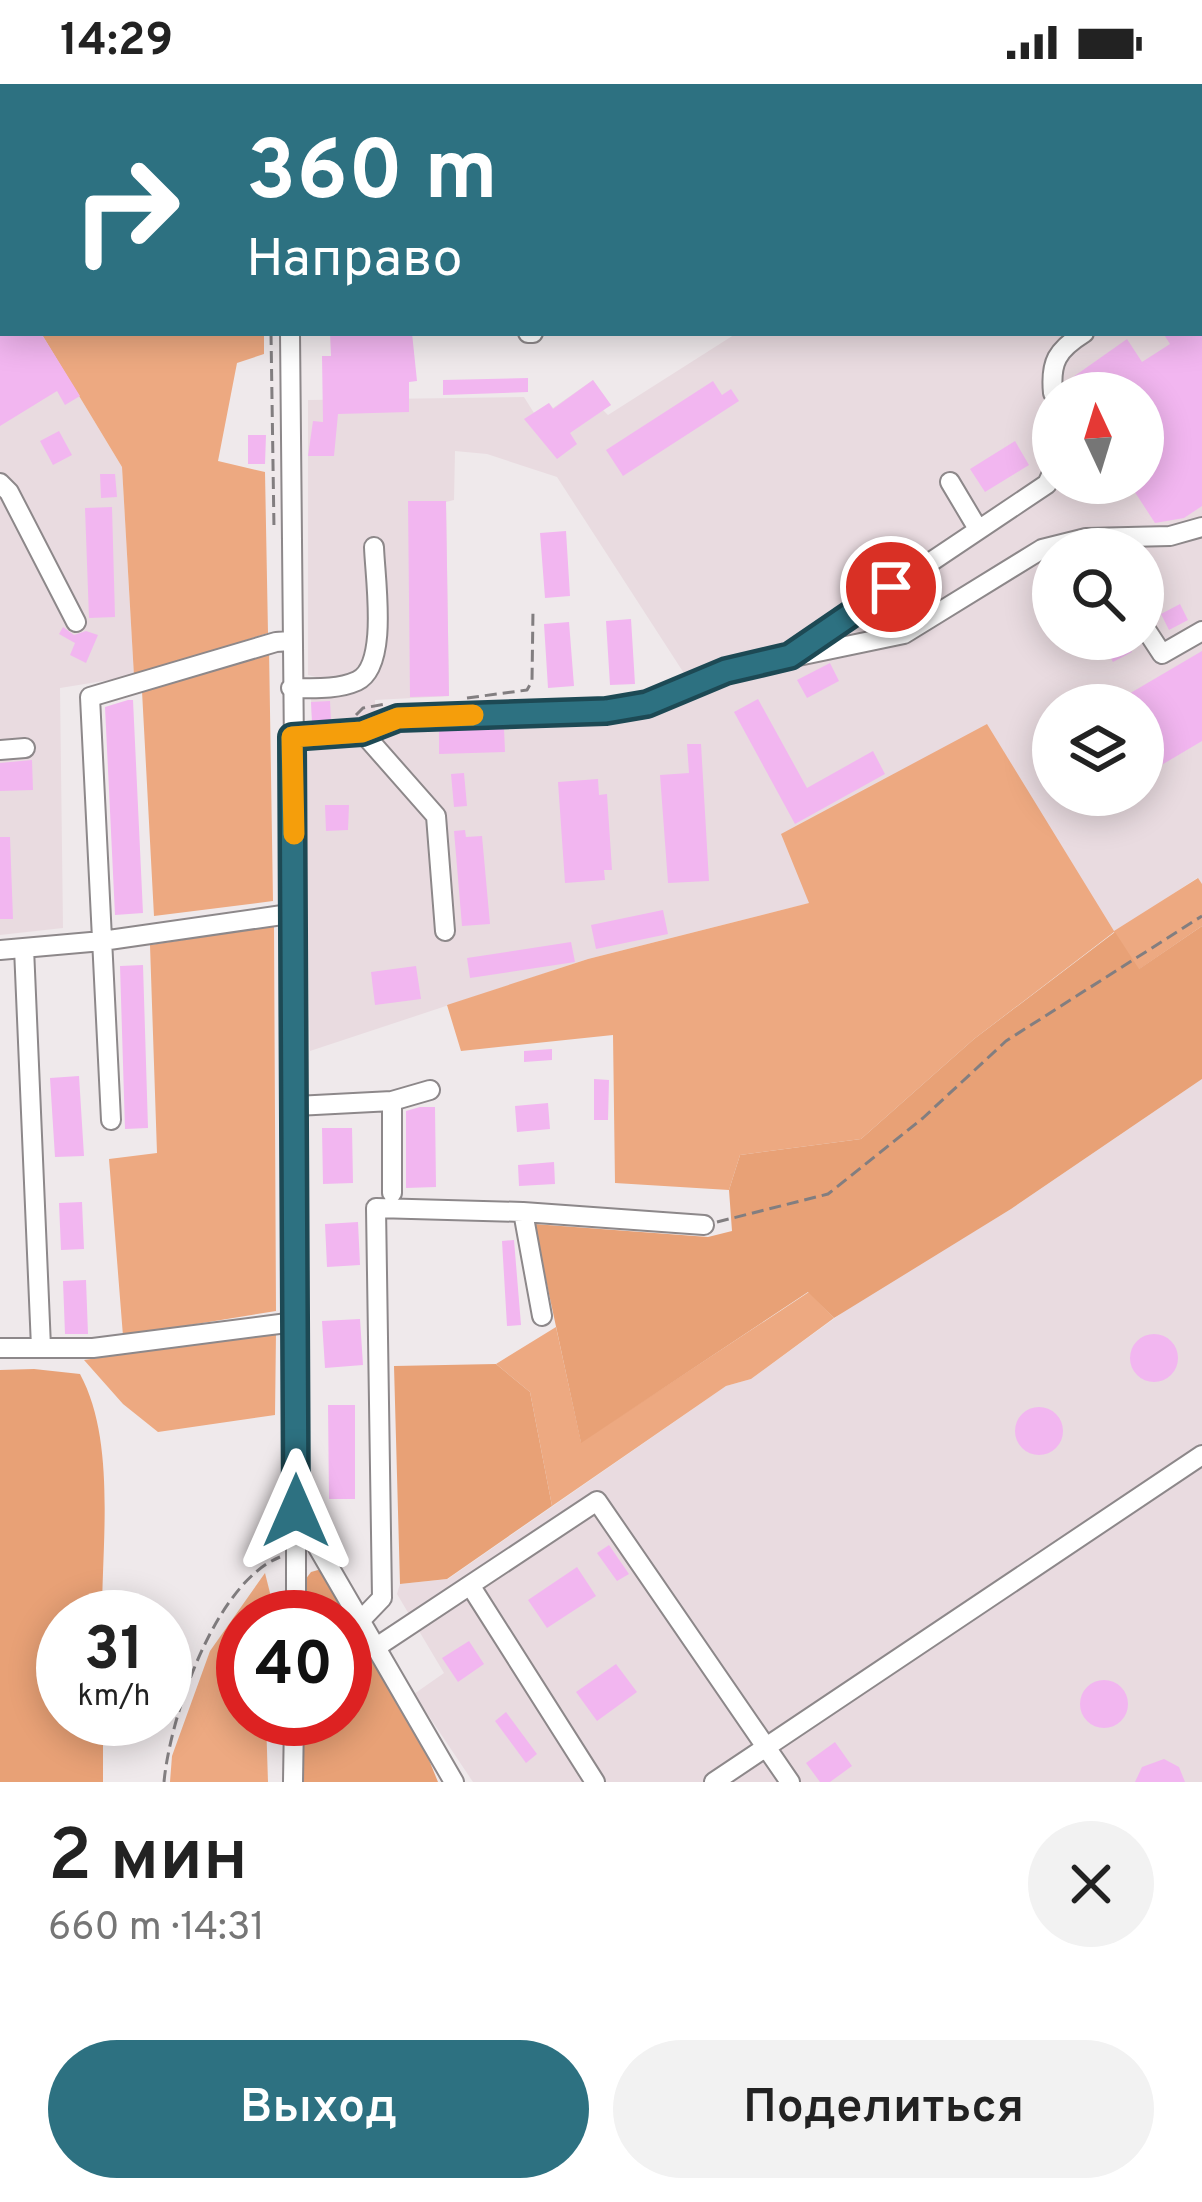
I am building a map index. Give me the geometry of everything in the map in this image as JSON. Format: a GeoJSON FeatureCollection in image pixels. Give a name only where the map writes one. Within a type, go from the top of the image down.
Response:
{"type":"FeatureCollection","features":[{"type":"Feature","properties":{"kind":"street"},"geometry":{"type":"LineString","coordinates":[[290,336],[296,1590]]}},
{"type":"Feature","properties":{"kind":"street"},"geometry":{"type":"LineString","coordinates":[[1051,372],[1063,346],[1079,336]]}},
{"type":"Feature","properties":{"kind":"street"},"geometry":{"type":"LineString","coordinates":[[950,482],[978,529]]}},
{"type":"Feature","properties":{"kind":"street"},"geometry":{"type":"LineString","coordinates":[[0,483],[76,622]]}},
{"type":"Feature","properties":{"kind":"street"},"geometry":{"type":"LineString","coordinates":[[790,656],[1032,494]]}},
{"type":"Feature","properties":{"kind":"street"},"geometry":{"type":"LineString","coordinates":[[1164,537],[1202,527]]}},
{"type":"Feature","properties":{"kind":"street"},"geometry":{"type":"LineString","coordinates":[[291,688],[338,687],[362,679],[377,657],[374,547]]}},
{"type":"Feature","properties":{"kind":"street"},"geometry":{"type":"LineString","coordinates":[[292,737],[362,732],[398,718],[606,711],[647,704],[726,671],[904,634],[1032,555]]}},
{"type":"Feature","properties":{"kind":"street"},"geometry":{"type":"LineString","coordinates":[[1164,653],[1202,631]]}},
{"type":"Feature","properties":{"kind":"street"},"geometry":{"type":"LineString","coordinates":[[111,1120],[90,697],[290,641]]}},
{"type":"Feature","properties":{"kind":"street"},"geometry":{"type":"LineString","coordinates":[[362,732],[436,816],[445,931]]}},
{"type":"Feature","properties":{"kind":"street"},"geometry":{"type":"LineString","coordinates":[[0,750],[26,748]]}},
{"type":"Feature","properties":{"kind":"street"},"geometry":{"type":"LineString","coordinates":[[0,950],[102,941],[296,913]]}},
{"type":"Feature","properties":{"kind":"street"},"geometry":{"type":"LineString","coordinates":[[24,948],[40,1347]]}},
{"type":"Feature","properties":{"kind":"street"},"geometry":{"type":"LineString","coordinates":[[296,1106],[392,1101],[430,1090]]}},
{"type":"Feature","properties":{"kind":"street"},"geometry":{"type":"LineString","coordinates":[[392,1101],[392,1193]]}},
{"type":"Feature","properties":{"kind":"street"},"geometry":{"type":"LineString","coordinates":[[372,1608],[382,1598],[376,1208],[523,1212],[704,1225]]}},
{"type":"Feature","properties":{"kind":"street"},"geometry":{"type":"LineString","coordinates":[[523,1212],[542,1316]]}},
{"type":"Feature","properties":{"kind":"street"},"geometry":{"type":"LineString","coordinates":[[0,1348],[93,1348],[295,1322]]}},
{"type":"Feature","properties":{"kind":"street"},"geometry":{"type":"LineString","coordinates":[[714,1782],[1202,1455]]}},
{"type":"Feature","properties":{"kind":"street"},"geometry":{"type":"LineString","coordinates":[[375,1648],[597,1502],[790,1782]]}},
{"type":"Feature","properties":{"kind":"street"},"geometry":{"type":"LineString","coordinates":[[296,1511],[341,1590]]}},
{"type":"Feature","properties":{"kind":"street"},"geometry":{"type":"LineString","coordinates":[[470,1585],[595,1782]]}},
{"type":"Feature","properties":{"kind":"street"},"geometry":{"type":"LineString","coordinates":[[372,1643],[454,1782]]}},
{"type":"Feature","properties":{"kind":"street"},"geometry":{"type":"LineString","coordinates":[[293,1782],[294,1746]]}},
{"type":"Feature","properties":{"kind":"path"},"geometry":{"type":"LineString","coordinates":[[271,336],[275,547]]}},
{"type":"Feature","properties":{"kind":"path"},"geometry":{"type":"LineString","coordinates":[[454,699],[527,690],[532,681],[533,610]]}},
{"type":"Feature","properties":{"kind":"path"},"geometry":{"type":"LineString","coordinates":[[362,732],[356,716],[363,708],[388,703]]}},
{"type":"Feature","properties":{"kind":"path"},"geometry":{"type":"LineString","coordinates":[[704,1225],[828,1194],[923,1118],[1006,1041],[1202,916]]}},
{"type":"Feature","properties":{"kind":"path"},"geometry":{"type":"LineString","coordinates":[[164,1782],[166,1759],[206,1641],[253,1575],[276,1557],[296,1557]]}},
{"type":"Feature","properties":{"kind":"shaded area"},"geometry":{"type":"Polygon","coordinates":[[[0,336],[43,336],[122,467],[134,676],[60,688],[63,928],[0,935],[0,336]]]}},
{"type":"Feature","properties":{"kind":"shaded area"},"geometry":{"type":"Polygon","coordinates":[[[43,336],[264,336],[264,354],[237,363],[218,461],[265,472],[268,633],[134,676],[122,467],[43,336]]]}},
{"type":"Feature","properties":{"kind":"shaded area"},"geometry":{"type":"Polygon","coordinates":[[[732,336],[1202,336],[1202,884],[1197,878],[1115,932],[810,903],[588,959],[310,1051],[305,762],[313,736],[311,699],[317,698],[316,677],[308,675],[308,400],[524,397],[534,413],[549,403],[553,408],[593,380],[611,405],[603,410],[608,415],[732,336]],[[455,451],[454,500],[446,502],[449,696],[375,700],[375,710],[611,702],[689,681],[557,477],[487,454],[455,451]]]}},
{"type":"Feature","properties":{"kind":"shaded area"},"geometry":{"type":"Polygon","coordinates":[[[269,648],[273,901],[154,916],[142,691],[269,648]]]}},
{"type":"Feature","properties":{"kind":"shaded area"},"geometry":{"type":"Polygon","coordinates":[[[987,724],[1032,797],[1032,816],[1043,816],[1114,931],[1198,878],[1202,926],[1138,970],[1114,932],[974,1039],[861,1139],[740,1155],[729,1190],[615,1183],[613,1035],[461,1051],[447,1005],[588,959],[809,903],[781,834],[987,724]]]}},
{"type":"Feature","properties":{"kind":"shaded area"},"geometry":{"type":"Polygon","coordinates":[[[274,926],[276,1311],[123,1336],[109,1159],[157,1153],[150,945],[274,926]]]}},
{"type":"Feature","properties":{"kind":"shaded area"},"geometry":{"type":"Polygon","coordinates":[[[1202,926],[1202,1079],[1011,1209],[834,1318],[808,1292],[581,1443],[534,1224],[708,1237],[732,1231],[729,1190],[740,1155],[861,1139],[974,1039],[1115,932],[1139,969],[1202,926]]]}},
{"type":"Feature","properties":{"kind":"shaded area"},"geometry":{"type":"Polygon","coordinates":[[[1202,1079],[1202,1782],[473,1782],[414,1694],[444,1673],[397,1594],[400,1584],[448,1579],[726,1386],[751,1379],[853,1305],[1011,1209],[1202,1079]]]}},
{"type":"Feature","properties":{"kind":"shaded area"},"geometry":{"type":"Polygon","coordinates":[[[809,1292],[834,1318],[751,1379],[726,1386],[552,1506],[530,1392],[496,1364],[556,1327],[581,1442],[809,1292]]]}},
{"type":"Feature","properties":{"kind":"shaded area"},"geometry":{"type":"Polygon","coordinates":[[[276,1332],[275,1415],[158,1432],[123,1404],[84,1360],[276,1332]]]}},
{"type":"Feature","properties":{"kind":"shaded area"},"geometry":{"type":"Polygon","coordinates":[[[496,1364],[530,1392],[552,1506],[447,1579],[400,1584],[394,1366],[496,1364]]]}},
{"type":"Feature","properties":{"kind":"shaded area"},"geometry":{"type":"Polygon","coordinates":[[[0,1370],[80,1374],[99,1430],[104,1492],[102,1590],[36,1590],[36,1746],[103,1746],[103,1782],[0,1782],[0,1370]]]}},
{"type":"Feature","properties":{"kind":"shaded area"},"geometry":{"type":"Polygon","coordinates":[[[311,1572],[324,1572],[334,1590],[304,1590],[311,1572]]]}},
{"type":"Feature","properties":{"kind":"shaded area"},"geometry":{"type":"Polygon","coordinates":[[[265,1573],[269,1590],[253,1590],[265,1573]]]}},
{"type":"Feature","properties":{"kind":"shaded area"},"geometry":{"type":"Polygon","coordinates":[[[216,1642],[216,1746],[267,1746],[268,1782],[170,1782],[176,1746],[192,1746],[192,1701],[216,1642]]]}},
{"type":"Feature","properties":{"kind":"shaded area"},"geometry":{"type":"Polygon","coordinates":[[[372,1657],[438,1782],[303,1782],[303,1746],[372,1746],[372,1657]]]}},
{"type":"Feature","properties":{"kind":"building"},"geometry":{"type":"Polygon","coordinates":[[[0,336],[43,336],[80,396],[65,405],[57,391],[0,426],[0,336]]]}},
{"type":"Feature","properties":{"kind":"building"},"geometry":{"type":"Polygon","coordinates":[[[330,336],[412,336],[417,381],[409,382],[409,412],[338,414],[334,456],[308,456],[313,421],[323,422],[322,356],[331,356],[330,336]]]}},
{"type":"Feature","properties":{"kind":"building"},"geometry":{"type":"Polygon","coordinates":[[[1165,336],[1202,336],[1202,506],[1184,518],[1155,523],[1143,504],[1164,504],[1164,372],[1080,372],[1127,339],[1142,362],[1170,344],[1165,336]]]}},
{"type":"Feature","properties":{"kind":"building"},"geometry":{"type":"Polygon","coordinates":[[[528,378],[528,392],[443,395],[443,380],[528,378]]]}},
{"type":"Feature","properties":{"kind":"building"},"geometry":{"type":"Polygon","coordinates":[[[593,380],[611,405],[570,433],[577,444],[557,459],[524,419],[549,403],[553,409],[593,380]]]}},
{"type":"Feature","properties":{"kind":"building"},"geometry":{"type":"Polygon","coordinates":[[[713,381],[722,395],[731,389],[739,401],[623,476],[606,450],[713,381]]]}},
{"type":"Feature","properties":{"kind":"building"},"geometry":{"type":"Polygon","coordinates":[[[59,431],[72,455],[53,465],[40,441],[59,431]]]}},
{"type":"Feature","properties":{"kind":"building"},"geometry":{"type":"Polygon","coordinates":[[[248,435],[266,435],[265,464],[248,464],[248,435]]]}},
{"type":"Feature","properties":{"kind":"building"},"geometry":{"type":"Polygon","coordinates":[[[1015,441],[1029,465],[985,492],[970,469],[1015,441]]]}},
{"type":"Feature","properties":{"kind":"building"},"geometry":{"type":"Polygon","coordinates":[[[100,474],[115,474],[117,497],[101,498],[100,474]]]}},
{"type":"Feature","properties":{"kind":"building"},"geometry":{"type":"Polygon","coordinates":[[[408,501],[446,501],[449,696],[410,697],[408,501]]]}},
{"type":"Feature","properties":{"kind":"building"},"geometry":{"type":"Polygon","coordinates":[[[112,507],[115,617],[89,618],[85,508],[112,507]]]}},
{"type":"Feature","properties":{"kind":"building"},"geometry":{"type":"Polygon","coordinates":[[[566,531],[570,596],[545,598],[540,533],[566,531]]]}},
{"type":"Feature","properties":{"kind":"building"},"geometry":{"type":"Polygon","coordinates":[[[1180,604],[1188,620],[1169,630],[1164,612],[1180,604]]]}},
{"type":"Feature","properties":{"kind":"building"},"geometry":{"type":"Polygon","coordinates":[[[631,619],[635,684],[610,685],[606,621],[631,619]]]}},
{"type":"Feature","properties":{"kind":"building"},"geometry":{"type":"Polygon","coordinates":[[[569,622],[574,686],[548,688],[544,624],[569,622]]]}},
{"type":"Feature","properties":{"kind":"building"},"geometry":{"type":"Polygon","coordinates":[[[63,627],[74,635],[86,631],[98,635],[86,663],[70,655],[75,643],[59,634],[63,627]]]}},
{"type":"Feature","properties":{"kind":"building"},"geometry":{"type":"Polygon","coordinates":[[[1202,651],[1202,741],[1164,764],[1164,684],[1146,684],[1202,651]]]}},
{"type":"Feature","properties":{"kind":"building"},"geometry":{"type":"Polygon","coordinates":[[[830,663],[839,681],[807,698],[797,680],[830,663]]]}},
{"type":"Feature","properties":{"kind":"building"},"geometry":{"type":"Polygon","coordinates":[[[758,699],[807,788],[873,751],[885,774],[795,824],[734,712],[758,699]]]}},
{"type":"Feature","properties":{"kind":"building"},"geometry":{"type":"Polygon","coordinates":[[[133,700],[143,913],[115,915],[105,707],[133,700]]]}},
{"type":"Feature","properties":{"kind":"building"},"geometry":{"type":"Polygon","coordinates":[[[330,701],[331,721],[312,722],[311,702],[330,701]]]}},
{"type":"Feature","properties":{"kind":"building"},"geometry":{"type":"Polygon","coordinates":[[[504,728],[505,752],[439,754],[439,730],[504,728]]]}},
{"type":"Feature","properties":{"kind":"building"},"geometry":{"type":"Polygon","coordinates":[[[687,744],[701,744],[709,881],[668,883],[660,775],[689,773],[687,744]]]}},
{"type":"Feature","properties":{"kind":"building"},"geometry":{"type":"Polygon","coordinates":[[[32,760],[33,790],[0,791],[0,763],[32,760]]]}},
{"type":"Feature","properties":{"kind":"building"},"geometry":{"type":"Polygon","coordinates":[[[464,773],[467,806],[454,807],[451,774],[464,773]]]}},
{"type":"Feature","properties":{"kind":"building"},"geometry":{"type":"Polygon","coordinates":[[[598,779],[599,795],[607,794],[612,870],[604,870],[605,880],[565,883],[558,782],[598,779]]]}},
{"type":"Feature","properties":{"kind":"building"},"geometry":{"type":"Polygon","coordinates":[[[325,805],[349,805],[348,830],[326,831],[325,805]]]}},
{"type":"Feature","properties":{"kind":"building"},"geometry":{"type":"Polygon","coordinates":[[[465,830],[466,837],[482,836],[490,924],[462,926],[454,831],[465,830]]]}},
{"type":"Feature","properties":{"kind":"building"},"geometry":{"type":"Polygon","coordinates":[[[0,837],[10,837],[13,919],[0,919],[0,837]]]}},
{"type":"Feature","properties":{"kind":"building"},"geometry":{"type":"Polygon","coordinates":[[[663,910],[668,934],[596,949],[591,925],[663,910]]]}},
{"type":"Feature","properties":{"kind":"building"},"geometry":{"type":"Polygon","coordinates":[[[571,942],[575,962],[470,978],[467,958],[571,942]]]}},
{"type":"Feature","properties":{"kind":"building"},"geometry":{"type":"Polygon","coordinates":[[[143,965],[148,1128],[125,1129],[120,966],[143,965]]]}},
{"type":"Feature","properties":{"kind":"building"},"geometry":{"type":"Polygon","coordinates":[[[416,966],[421,999],[375,1005],[371,972],[416,966]]]}},
{"type":"Feature","properties":{"kind":"building"},"geometry":{"type":"Polygon","coordinates":[[[552,1049],[552,1060],[524,1062],[524,1051],[552,1049]]]}},
{"type":"Feature","properties":{"kind":"building"},"geometry":{"type":"Polygon","coordinates":[[[79,1076],[84,1156],[55,1157],[50,1078],[79,1076]]]}},
{"type":"Feature","properties":{"kind":"building"},"geometry":{"type":"Polygon","coordinates":[[[594,1079],[609,1080],[608,1120],[594,1120],[594,1079]]]}},
{"type":"Feature","properties":{"kind":"building"},"geometry":{"type":"Polygon","coordinates":[[[548,1103],[550,1129],[517,1132],[515,1106],[548,1103]]]}},
{"type":"Feature","properties":{"kind":"building"},"geometry":{"type":"Polygon","coordinates":[[[435,1107],[436,1187],[406,1188],[406,1111],[435,1107]]]}},
{"type":"Feature","properties":{"kind":"building"},"geometry":{"type":"Polygon","coordinates":[[[322,1128],[352,1128],[353,1183],[323,1184],[322,1128]]]}},
{"type":"Feature","properties":{"kind":"building"},"geometry":{"type":"Polygon","coordinates":[[[554,1162],[555,1184],[519,1186],[518,1165],[554,1162]]]}},
{"type":"Feature","properties":{"kind":"building"},"geometry":{"type":"Polygon","coordinates":[[[82,1202],[84,1249],[61,1250],[59,1203],[82,1202]]]}},
{"type":"Feature","properties":{"kind":"building"},"geometry":{"type":"Polygon","coordinates":[[[358,1222],[360,1265],[327,1267],[325,1224],[358,1222]]]}},
{"type":"Feature","properties":{"kind":"building"},"geometry":{"type":"Polygon","coordinates":[[[514,1240],[521,1325],[507,1326],[502,1241],[514,1240]]]}},
{"type":"Feature","properties":{"kind":"building"},"geometry":{"type":"Polygon","coordinates":[[[86,1280],[88,1334],[65,1334],[63,1281],[86,1280]]]}},
{"type":"Feature","properties":{"kind":"building"},"geometry":{"type":"Polygon","coordinates":[[[360,1319],[363,1365],[325,1368],[322,1321],[360,1319]]]}},
{"type":"Feature","properties":{"kind":"building"},"geometry":{"type":"Polygon","coordinates":[[[1154,1334],[1171,1341],[1178,1358],[1171,1375],[1154,1382],[1137,1375],[1130,1358],[1137,1341],[1154,1334]]]}},
{"type":"Feature","properties":{"kind":"building"},"geometry":{"type":"Polygon","coordinates":[[[328,1405],[355,1405],[355,1499],[329,1499],[328,1405]]]}},
{"type":"Feature","properties":{"kind":"building"},"geometry":{"type":"Polygon","coordinates":[[[1039,1407],[1056,1414],[1063,1431],[1056,1448],[1039,1455],[1022,1448],[1015,1431],[1022,1414],[1039,1407]]]}},
{"type":"Feature","properties":{"kind":"building"},"geometry":{"type":"Polygon","coordinates":[[[609,1545],[629,1574],[617,1581],[597,1553],[609,1545]]]}},
{"type":"Feature","properties":{"kind":"building"},"geometry":{"type":"Polygon","coordinates":[[[577,1567],[596,1596],[547,1628],[528,1600],[577,1567]]]}},
{"type":"Feature","properties":{"kind":"building"},"geometry":{"type":"Polygon","coordinates":[[[469,1641],[484,1664],[458,1682],[442,1658],[469,1641]]]}},
{"type":"Feature","properties":{"kind":"building"},"geometry":{"type":"Polygon","coordinates":[[[616,1664],[637,1692],[597,1721],[576,1692],[616,1664]]]}},
{"type":"Feature","properties":{"kind":"building"},"geometry":{"type":"Polygon","coordinates":[[[1104,1680],[1121,1687],[1128,1704],[1121,1721],[1104,1728],[1087,1721],[1080,1704],[1087,1687],[1104,1680]]]}},
{"type":"Feature","properties":{"kind":"building"},"geometry":{"type":"Polygon","coordinates":[[[506,1712],[537,1754],[526,1763],[495,1721],[506,1712]]]}},
{"type":"Feature","properties":{"kind":"building"},"geometry":{"type":"Polygon","coordinates":[[[835,1742],[852,1766],[830,1782],[820,1782],[806,1763],[835,1742]]]}},
{"type":"Feature","properties":{"kind":"building"},"geometry":{"type":"Polygon","coordinates":[[[1164,1759],[1179,1767],[1185,1782],[1135,1782],[1142,1767],[1164,1759]]]}},
{"type":"Feature","properties":{"kind":"slow traffic"},"geometry":{"type":"LineString","coordinates":[[294,834],[292,737],[362,732],[398,718],[473,715]]}},
{"type":"Feature","properties":{"kind":"route"},"geometry":{"type":"LineString","coordinates":[[296,1511],[292,737],[362,732],[398,718],[606,711],[647,704],[726,671],[790,656],[891,587]]}}]}
